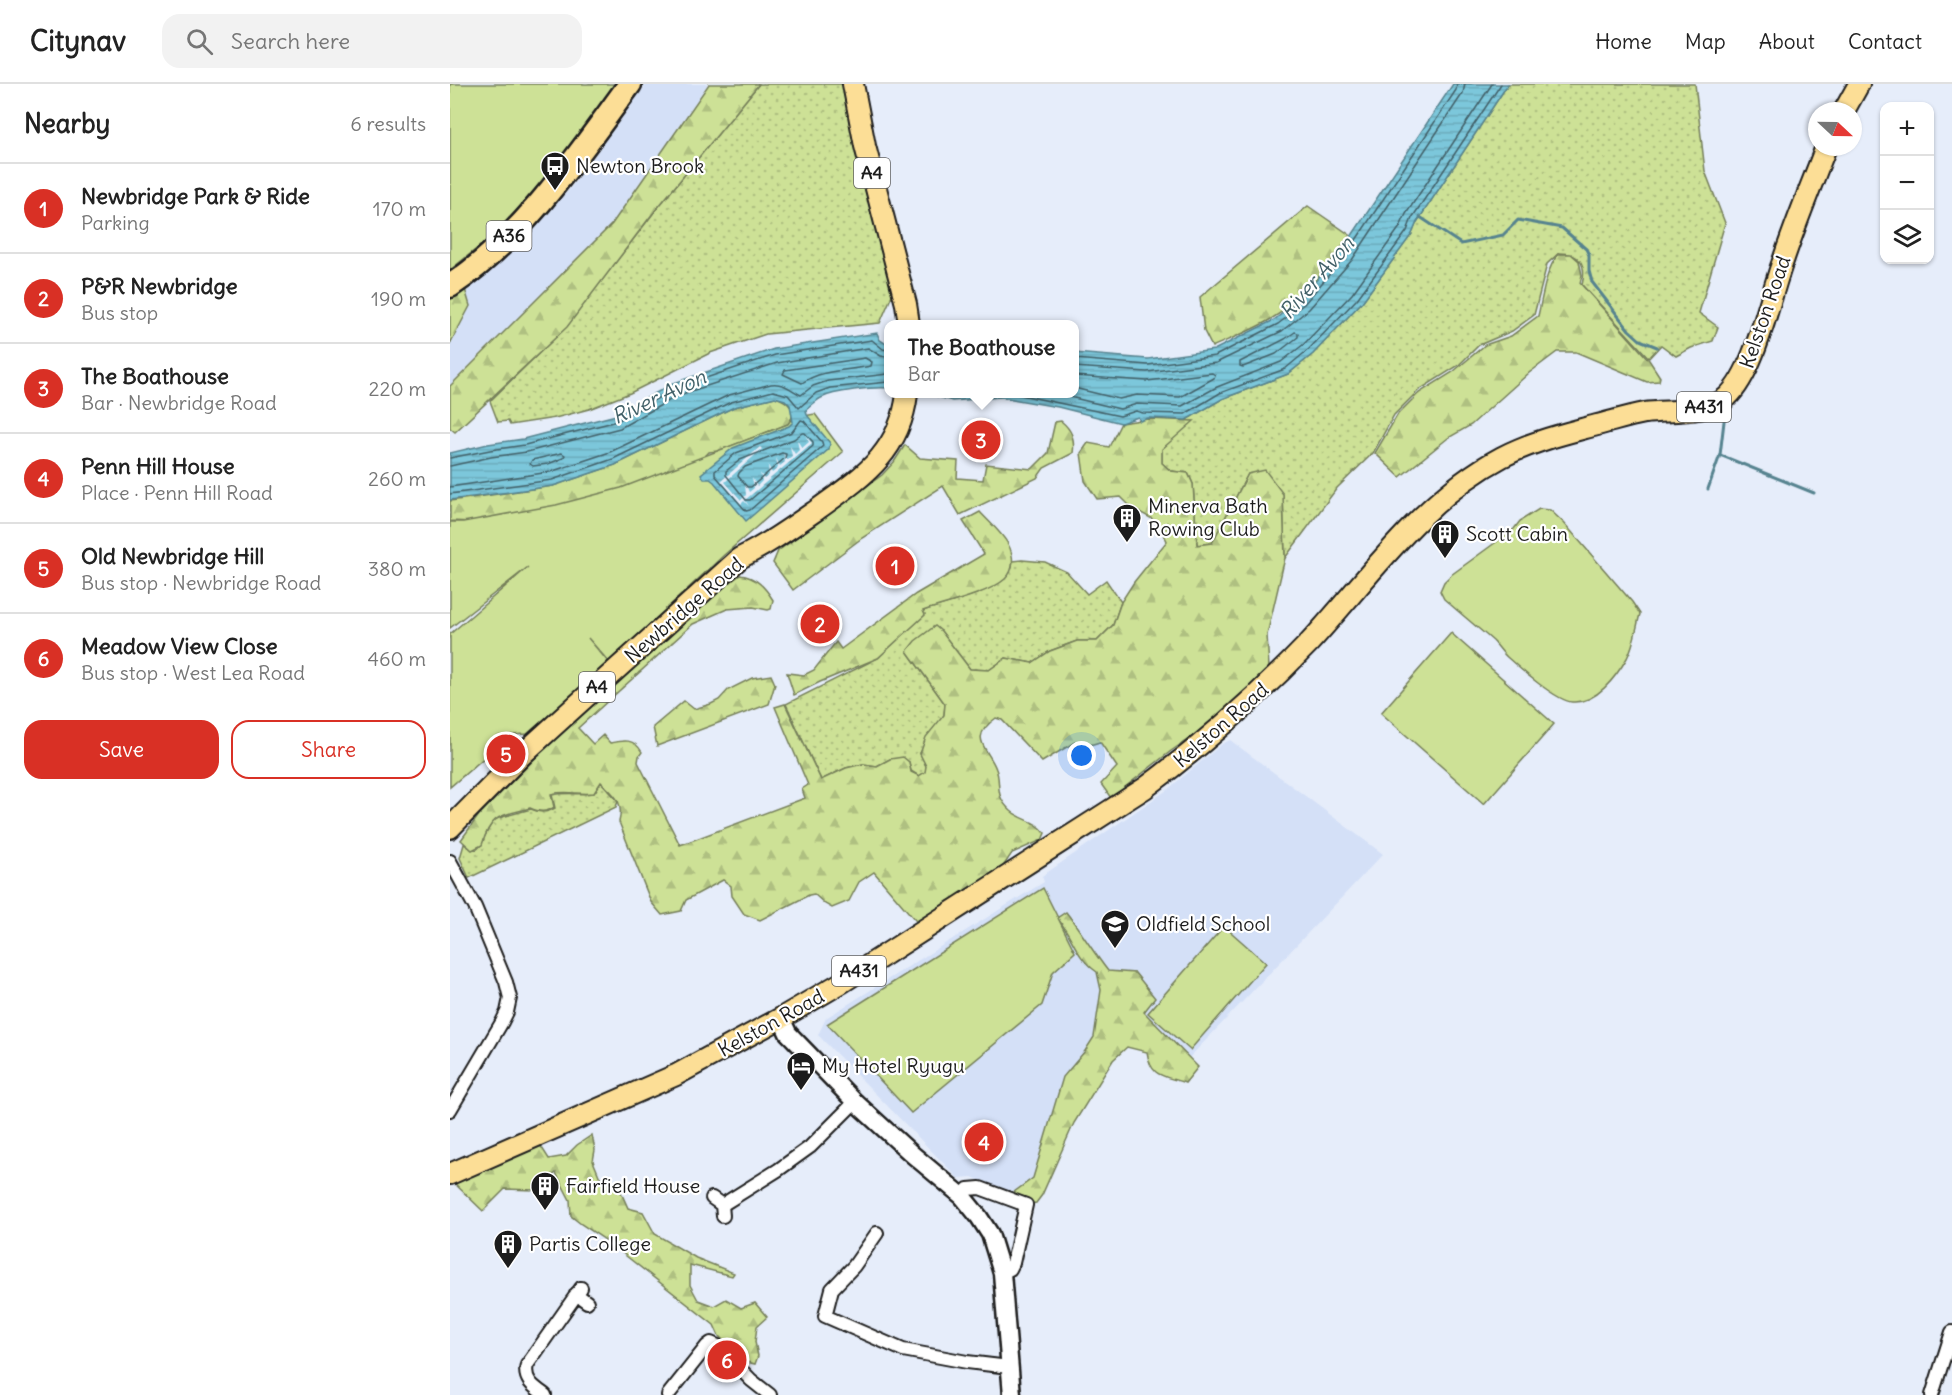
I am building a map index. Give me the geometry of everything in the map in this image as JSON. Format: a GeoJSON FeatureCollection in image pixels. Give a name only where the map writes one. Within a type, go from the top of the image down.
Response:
{"type":"FeatureCollection","features":[{"type":"Feature","properties":{"kind":"highway","name":"A36"},"geometry":{"type":"LineString","coordinates":[[450,286],[464,277],[503,242],[535,207],[561,177],[630,84]]}},
{"type":"Feature","properties":{"kind":"main road","name":"A4"},"geometry":{"type":"LineString","coordinates":[[853,84],[865,146],[908,320]]}},
{"type":"Feature","properties":{"kind":"main road"},"geometry":{"type":"LineString","coordinates":[[1849,102],[1859,84]]}},
{"type":"Feature","properties":{"kind":"main road","name":"Kelston Road"},"geometry":{"type":"LineString","coordinates":[[450,1174],[676,1075],[781,1018],[841,983],[1118,805],[1177,764],[1245,707],[1331,618],[1412,526],[1473,474],[1522,447],[1546,438],[1644,414],[1697,409],[1726,398],[1744,375],[1752,357],[1782,263],[1823,156]]}},
{"type":"Feature","properties":{"kind":"main road","name":"Newbridge Road"},"geometry":{"type":"LineString","coordinates":[[450,828],[525,752],[740,558],[772,541],[873,467],[896,436],[906,398]]}},
{"type":"Feature","properties":{"kind":"street"},"geometry":{"type":"LineString","coordinates":[[450,861],[475,907],[506,982],[510,998],[502,1022],[450,1110]]}},
{"type":"Feature","properties":{"kind":"street"},"geometry":{"type":"LineString","coordinates":[[781,1018],[788,1033],[855,1102],[962,1196],[990,1234],[1002,1273],[1012,1395]]}},
{"type":"Feature","properties":{"kind":"street"},"geometry":{"type":"LineString","coordinates":[[719,1206],[778,1170],[810,1147],[855,1102]]}},
{"type":"Feature","properties":{"kind":"street"},"geometry":{"type":"LineString","coordinates":[[962,1196],[968,1189],[980,1188],[1026,1205],[1013,1263],[1010,1269],[1002,1273]]}},
{"type":"Feature","properties":{"kind":"street"},"geometry":{"type":"LineString","coordinates":[[877,1233],[854,1266],[837,1282],[832,1290],[825,1316],[903,1350],[967,1362],[1010,1366]]}},
{"type":"Feature","properties":{"kind":"street"},"geometry":{"type":"LineString","coordinates":[[545,1395],[527,1378],[525,1372],[527,1365],[579,1291],[587,1302]]}},
{"type":"Feature","properties":{"kind":"street"},"geometry":{"type":"LineString","coordinates":[[1932,1395],[1952,1332]]}},
{"type":"Feature","properties":{"kind":"street"},"geometry":{"type":"LineString","coordinates":[[668,1395],[711,1343],[718,1346],[751,1380],[770,1395]]}},
{"type":"Feature","properties":{"kind":"shaded area"},"geometry":{"type":"Polygon","coordinates":[[[646,84],[708,84],[611,225],[450,385],[450,308],[570,189],[646,84]]]}},
{"type":"Feature","properties":{"kind":"shaded area","name":"Oldfield School"},"geometry":{"type":"Polygon","coordinates":[[[1230,740],[1383,854],[1188,1059],[1121,1016],[1025,1199],[972,1177],[958,1178],[818,1035],[826,1018],[1044,882],[1042,876],[1167,790],[1222,744],[1230,740]]]}},
{"type":"Feature","properties":{"kind":"green space"},"geometry":{"type":"Polygon","coordinates":[[[450,84],[616,84],[557,162],[510,218],[450,270],[450,84]]]}},
{"type":"Feature","properties":{"kind":"green space"},"geometry":{"type":"Polygon","coordinates":[[[709,84],[759,84],[650,217],[567,327],[455,432],[450,428],[450,386],[612,224],[709,84]]]}},
{"type":"Feature","properties":{"kind":"green space"},"geometry":{"type":"Polygon","coordinates":[[[759,84],[844,84],[855,143],[893,293],[880,323],[766,334],[710,353],[630,393],[589,409],[555,418],[510,425],[508,421],[498,422],[490,401],[567,326],[655,211],[759,84]]]}},
{"type":"Feature","properties":{"kind":"green space"},"geometry":{"type":"Polygon","coordinates":[[[1508,84],[1695,84],[1705,171],[1725,223],[1699,313],[1718,327],[1713,341],[1676,356],[1661,345],[1649,358],[1582,285],[1583,271],[1580,261],[1572,255],[1559,253],[1547,264],[1534,315],[1512,331],[1479,345],[1459,365],[1419,390],[1394,415],[1373,453],[1337,488],[1285,558],[1283,494],[1248,474],[1212,543],[1197,545],[1193,484],[1188,473],[1171,471],[1162,463],[1162,449],[1186,420],[1222,399],[1288,374],[1313,354],[1362,302],[1412,234],[1417,222],[1508,84]]]}},
{"type":"Feature","properties":{"kind":"green space"},"geometry":{"type":"Polygon","coordinates":[[[1308,206],[1350,235],[1305,292],[1283,311],[1264,323],[1212,347],[1204,331],[1200,297],[1308,206]]]}},
{"type":"Feature","properties":{"kind":"green space"},"geometry":{"type":"Polygon","coordinates":[[[1558,254],[1571,254],[1579,261],[1582,275],[1580,283],[1649,360],[1660,377],[1659,381],[1647,382],[1576,352],[1557,352],[1529,373],[1471,425],[1448,438],[1400,477],[1375,453],[1398,414],[1419,393],[1453,372],[1485,345],[1511,336],[1538,316],[1547,276],[1558,254]]]}},
{"type":"Feature","properties":{"kind":"green space"},"geometry":{"type":"Polygon","coordinates":[[[465,289],[470,306],[450,344],[450,300],[465,289]]]}},
{"type":"Feature","properties":{"kind":"green space"},"geometry":{"type":"Polygon","coordinates":[[[775,397],[788,404],[792,410],[788,424],[718,451],[709,452],[674,490],[673,473],[668,469],[653,480],[495,523],[450,521],[450,501],[553,486],[615,465],[734,407],[775,397]]]}},
{"type":"Feature","properties":{"kind":"green space"},"geometry":{"type":"Polygon","coordinates":[[[815,414],[843,452],[724,555],[609,662],[588,638],[609,663],[527,734],[499,736],[490,742],[486,756],[450,787],[450,634],[528,567],[450,628],[450,522],[463,522],[556,505],[621,488],[788,424],[792,418],[815,414]]]}},
{"type":"Feature","properties":{"kind":"green space"},"geometry":{"type":"Polygon","coordinates":[[[1148,419],[1194,421],[1162,449],[1162,463],[1171,471],[1188,473],[1193,484],[1197,545],[1212,543],[1248,474],[1265,470],[1283,494],[1285,558],[1267,635],[1269,668],[1225,714],[1171,751],[1111,798],[1101,784],[1117,767],[1100,742],[1080,748],[1075,742],[1042,762],[1002,720],[996,718],[987,725],[981,738],[998,774],[1002,800],[1011,811],[1038,825],[1045,833],[1042,840],[1012,853],[1000,871],[988,881],[948,901],[923,921],[915,920],[874,872],[859,882],[849,901],[832,908],[814,894],[760,920],[744,914],[732,896],[731,886],[723,880],[686,900],[681,911],[662,915],[651,902],[619,822],[620,809],[617,799],[601,782],[594,793],[551,794],[554,807],[548,810],[539,811],[530,808],[499,818],[489,827],[482,845],[472,850],[461,840],[479,815],[572,721],[693,610],[740,575],[755,580],[763,587],[773,600],[771,609],[753,607],[727,609],[693,624],[578,728],[593,744],[603,735],[610,743],[628,741],[639,747],[642,752],[638,762],[680,845],[805,798],[802,789],[808,785],[775,707],[785,704],[821,780],[846,768],[863,764],[877,766],[890,759],[903,757],[909,762],[911,772],[919,776],[925,772],[926,766],[920,754],[926,737],[944,715],[945,704],[907,651],[915,641],[935,626],[970,669],[989,670],[1006,658],[1032,663],[1050,651],[1077,641],[1097,641],[1113,625],[1121,602],[1167,541],[1158,522],[1132,508],[1121,497],[1097,499],[1085,481],[1081,453],[1088,443],[1109,447],[1121,423],[1148,419]]]}},
{"type":"Feature","properties":{"kind":"green space"},"geometry":{"type":"Polygon","coordinates":[[[1061,421],[1072,435],[1073,453],[1044,468],[1037,478],[960,515],[943,486],[862,538],[793,590],[773,563],[778,551],[882,475],[905,445],[920,458],[958,461],[957,478],[983,480],[986,464],[1032,469],[1048,453],[1055,422],[1061,421]]]}},
{"type":"Feature","properties":{"kind":"green space"},"geometry":{"type":"Polygon","coordinates":[[[1539,509],[1550,510],[1564,523],[1640,614],[1627,658],[1604,688],[1589,699],[1581,701],[1565,700],[1548,691],[1444,599],[1440,591],[1444,582],[1451,575],[1514,529],[1520,521],[1539,509]]]}},
{"type":"Feature","properties":{"kind":"green space"},"geometry":{"type":"Polygon","coordinates":[[[980,512],[1010,548],[1012,567],[1005,579],[989,589],[923,611],[925,615],[878,658],[794,695],[787,673],[804,675],[814,670],[836,642],[841,649],[916,594],[984,554],[963,521],[980,512]]]}},
{"type":"Feature","properties":{"kind":"green space"},"geometry":{"type":"Polygon","coordinates":[[[1013,561],[1045,562],[1067,572],[1087,594],[1106,580],[1121,602],[1113,625],[1097,641],[1077,641],[1050,651],[1032,663],[1006,658],[989,670],[970,669],[941,631],[907,651],[945,704],[944,715],[920,753],[926,766],[926,772],[919,776],[911,771],[909,762],[890,759],[877,766],[863,764],[846,768],[821,780],[786,704],[878,658],[925,614],[922,611],[989,589],[1007,576],[1013,561]]]}},
{"type":"Feature","properties":{"kind":"green space"},"geometry":{"type":"Polygon","coordinates":[[[1451,633],[1554,724],[1484,804],[1381,713],[1451,633]]]}},
{"type":"Feature","properties":{"kind":"green space"},"geometry":{"type":"Polygon","coordinates":[[[771,675],[775,684],[769,704],[657,746],[653,727],[684,701],[694,709],[711,704],[719,700],[728,690],[752,678],[771,675]]]}},
{"type":"Feature","properties":{"kind":"green space"},"geometry":{"type":"Polygon","coordinates":[[[601,782],[618,801],[616,807],[469,878],[460,858],[464,844],[477,849],[495,819],[531,809],[540,812],[549,811],[555,808],[552,795],[594,793],[601,782]]]}},
{"type":"Feature","properties":{"kind":"green space"},"geometry":{"type":"Polygon","coordinates":[[[1043,888],[1075,952],[1053,972],[1042,1005],[911,1113],[827,1024],[1043,888]]]}},
{"type":"Feature","properties":{"kind":"green space"},"geometry":{"type":"Polygon","coordinates":[[[1066,912],[1108,971],[1135,973],[1155,998],[1144,1012],[1198,1067],[1185,1083],[1164,1077],[1155,1071],[1147,1052],[1127,1047],[1113,1060],[1074,1123],[1042,1195],[1036,1203],[1026,1205],[1010,1195],[1033,1178],[1063,1077],[1094,1037],[1101,990],[1097,972],[1084,960],[1057,918],[1066,912]]]}},
{"type":"Feature","properties":{"kind":"green space"},"geometry":{"type":"Polygon","coordinates":[[[1224,926],[1266,963],[1190,1050],[1148,1013],[1224,926]]]}},
{"type":"Feature","properties":{"kind":"green space"},"geometry":{"type":"Polygon","coordinates":[[[592,1135],[595,1150],[593,1161],[600,1178],[620,1190],[628,1208],[643,1212],[655,1234],[696,1258],[734,1273],[732,1276],[690,1265],[690,1285],[698,1300],[714,1306],[726,1299],[741,1308],[755,1303],[767,1317],[757,1326],[755,1342],[758,1356],[755,1364],[743,1361],[719,1336],[714,1325],[607,1241],[571,1216],[570,1200],[556,1173],[534,1190],[505,1189],[483,1211],[452,1181],[537,1140],[549,1159],[566,1156],[592,1135]]]}},
{"type":"Feature","properties":{"kind":"water"},"geometry":{"type":"Polygon","coordinates":[[[1453,84],[1508,84],[1417,222],[1412,234],[1362,302],[1313,354],[1288,374],[1222,399],[1186,420],[1148,418],[1140,421],[1138,417],[1121,423],[1058,407],[1007,398],[1079,398],[1079,353],[1148,359],[1214,350],[1274,320],[1299,300],[1341,252],[1453,84]]]}},
{"type":"Feature","properties":{"kind":"water","name":"River Avon"},"geometry":{"type":"Polygon","coordinates":[[[877,333],[884,342],[884,388],[835,393],[819,399],[806,410],[807,415],[830,443],[829,449],[746,521],[714,482],[704,479],[701,474],[733,448],[789,426],[793,422],[790,405],[785,400],[775,397],[734,407],[615,465],[553,486],[450,500],[450,453],[523,439],[616,415],[674,383],[774,349],[877,333]]]}},
{"type":"Feature","properties":{"kind":"water"},"geometry":{"type":"Polygon","coordinates":[[[942,398],[989,398],[952,401],[942,398]]]}},
{"type":"Feature","properties":{"kind":"pier"},"geometry":{"type":"Polygon","coordinates":[[[805,435],[812,443],[745,500],[749,506],[744,501],[741,504],[721,481],[760,447],[762,449],[725,482],[741,500],[746,495],[745,485],[749,492],[754,488],[752,478],[757,486],[762,481],[760,473],[764,479],[769,475],[768,465],[772,473],[778,468],[776,458],[780,466],[785,462],[783,452],[787,460],[792,456],[790,446],[795,454],[799,450],[797,440],[802,448],[809,442],[805,435]]]}},
{"type":"Feature","properties":{"kind":"waterway"},"geometry":{"type":"LineString","coordinates":[[1420,217],[1461,244],[1503,235],[1518,220],[1562,228],[1586,249],[1589,255],[1592,282],[1629,330],[1640,340],[1657,347]]}},
{"type":"Feature","properties":{"kind":"waterway"},"geometry":{"type":"LineString","coordinates":[[1725,413],[1720,455],[1814,493]]}},
{"type":"Feature","properties":{"kind":"waterway"},"geometry":{"type":"LineString","coordinates":[[1708,489],[1720,455]]}},
{"type":"Feature","properties":{"kind":"place","name":"Newton Brook"},"geometry":{"type":"Point","coordinates":[555,192]}},
{"type":"Feature","properties":{"kind":"place","name":"The Boathouse"},"geometry":{"type":"Point","coordinates":[981,440]}},
{"type":"Feature","properties":{"kind":"place","name":"Minerva Bath Rowing Club"},"geometry":{"type":"Point","coordinates":[1127,544]}},
{"type":"Feature","properties":{"kind":"place","name":"Scott Cabin"},"geometry":{"type":"Point","coordinates":[1445,560]}},
{"type":"Feature","properties":{"kind":"place","name":"Newbridge Park & Ride"},"geometry":{"type":"Point","coordinates":[895,566]}},
{"type":"Feature","properties":{"kind":"place","name":"P&R Newbridge"},"geometry":{"type":"Point","coordinates":[820,624]}},
{"type":"Feature","properties":{"kind":"place","name":"Old Newbridge Hill"},"geometry":{"type":"Point","coordinates":[506,754]}},
{"type":"Feature","properties":{"kind":"place","name":"Oldfield School"},"geometry":{"type":"Point","coordinates":[1115,950]}},
{"type":"Feature","properties":{"kind":"place","name":"My Hotel Ryugu"},"geometry":{"type":"Point","coordinates":[801,1092]}},
{"type":"Feature","properties":{"kind":"place","name":"Penn Hill House"},"geometry":{"type":"Point","coordinates":[984,1142]}},
{"type":"Feature","properties":{"kind":"place","name":"Fairfield House"},"geometry":{"type":"Point","coordinates":[545,1212]}},
{"type":"Feature","properties":{"kind":"place","name":"Partis College"},"geometry":{"type":"Point","coordinates":[508,1270]}},
{"type":"Feature","properties":{"kind":"place","name":"Meadow View Close"},"geometry":{"type":"Point","coordinates":[727,1360]}}]}
